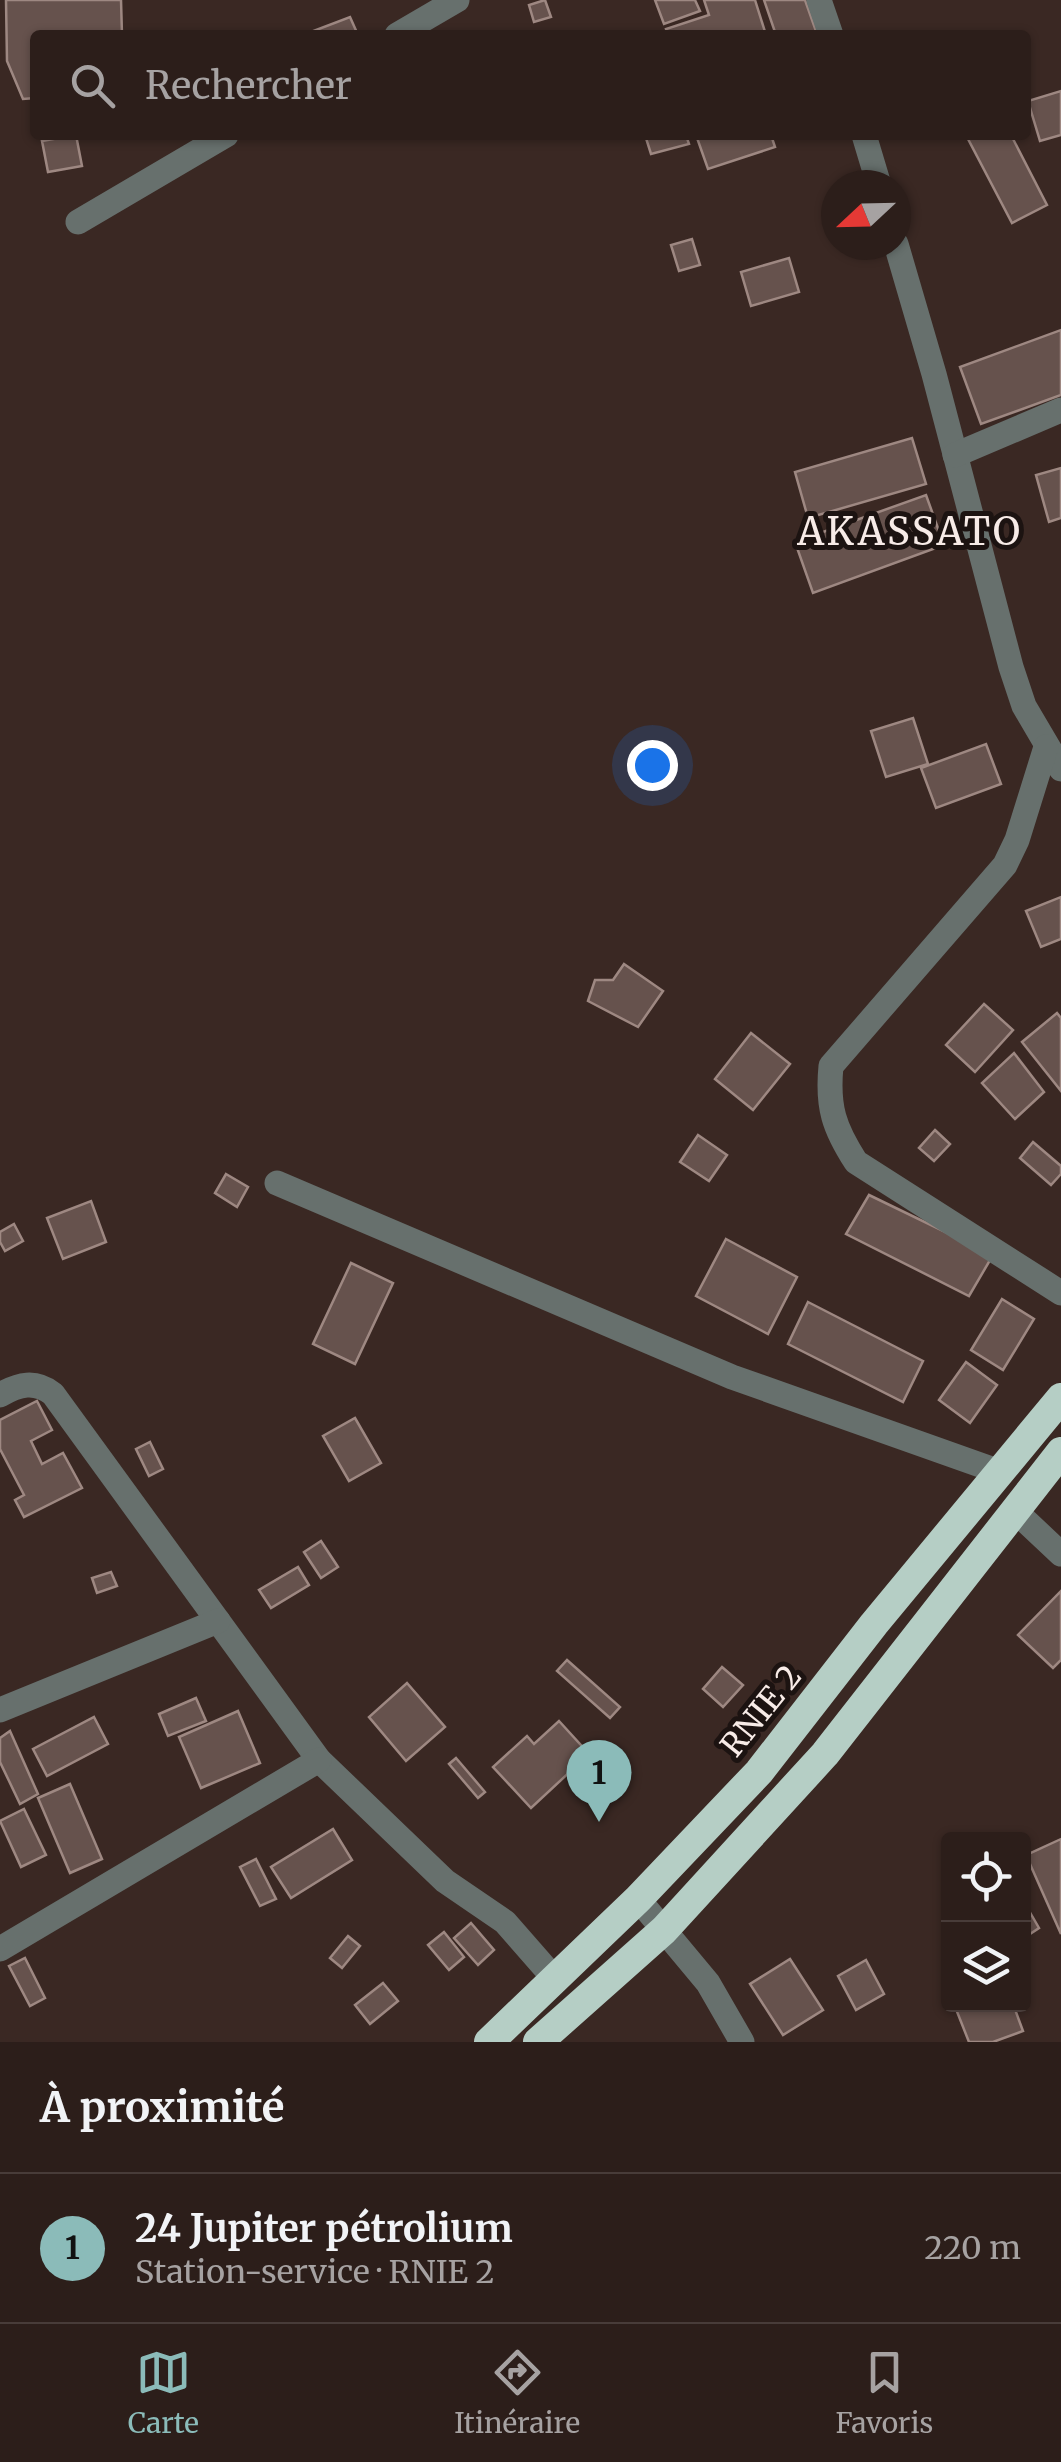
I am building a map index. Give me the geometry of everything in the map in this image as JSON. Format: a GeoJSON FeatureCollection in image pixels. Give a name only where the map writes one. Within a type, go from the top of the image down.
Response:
{"type":"FeatureCollection","features":[{"type":"Feature","properties":{"kind":"highway","name":"RNIE 2"},"geometry":{"type":"LineString","coordinates":[[489,2042],[638,1898],[759,1772],[874,1624],[1061,1398]]}},
{"type":"Feature","properties":{"kind":"highway"},"geometry":{"type":"LineString","coordinates":[[538,2042],[664,1930],[825,1754],[1061,1452]]}},
{"type":"Feature","properties":{"kind":"street"},"geometry":{"type":"LineString","coordinates":[[406,30],[457,0]]}},
{"type":"Feature","properties":{"kind":"street"},"geometry":{"type":"LineString","coordinates":[[819,0],[829,30]]}},
{"type":"Feature","properties":{"kind":"street"},"geometry":{"type":"LineString","coordinates":[[78,222],[217,140]]}},
{"type":"Feature","properties":{"kind":"street"},"geometry":{"type":"LineString","coordinates":[[865,140],[874,170]]}},
{"type":"Feature","properties":{"kind":"street"},"geometry":{"type":"LineString","coordinates":[[900,260],[1011,667],[1024,706],[1061,769]]}},
{"type":"Feature","properties":{"kind":"street"},"geometry":{"type":"LineString","coordinates":[[955,454],[1061,410]]}},
{"type":"Feature","properties":{"kind":"street"},"geometry":{"type":"LineString","coordinates":[[1046,747],[1017,840],[1005,864],[831,1066],[828,1099],[840,1137],[856,1162],[1061,1293]]}},
{"type":"Feature","properties":{"kind":"street"},"geometry":{"type":"LineString","coordinates":[[278,1183],[732,1377],[1000,1472]]}},
{"type":"Feature","properties":{"kind":"street"},"geometry":{"type":"LineString","coordinates":[[0,1395],[18,1385],[41,1385],[53,1394],[320,1760],[445,1880],[505,1922],[554,1978]]}},
{"type":"Feature","properties":{"kind":"street"},"geometry":{"type":"LineString","coordinates":[[1014,1510],[1061,1554]]}},
{"type":"Feature","properties":{"kind":"street"},"geometry":{"type":"LineString","coordinates":[[1,1708],[218,1621]]}},
{"type":"Feature","properties":{"kind":"street"},"geometry":{"type":"LineString","coordinates":[[0,1950],[320,1760]]}},
{"type":"Feature","properties":{"kind":"street"},"geometry":{"type":"LineString","coordinates":[[638,1898],[708,1983],[742,2042]]}},
{"type":"Feature","properties":{"kind":"building"},"geometry":{"type":"Polygon","coordinates":[[[6,0],[121,0],[122,30],[30,30],[30,98],[23,99],[7,61],[6,0]]]}},
{"type":"Feature","properties":{"kind":"building"},"geometry":{"type":"Polygon","coordinates":[[[545,0],[551,17],[534,22],[529,5],[545,0]]]}},
{"type":"Feature","properties":{"kind":"building"},"geometry":{"type":"Polygon","coordinates":[[[655,0],[695,0],[700,11],[664,24],[655,0]]]}},
{"type":"Feature","properties":{"kind":"building"},"geometry":{"type":"Polygon","coordinates":[[[704,0],[755,0],[764,30],[666,30],[709,15],[704,0]]]}},
{"type":"Feature","properties":{"kind":"building"},"geometry":{"type":"Polygon","coordinates":[[[764,0],[805,0],[816,30],[774,30],[764,0]]]}},
{"type":"Feature","properties":{"kind":"building"},"geometry":{"type":"Polygon","coordinates":[[[350,17],[356,30],[316,30],[350,17]]]}},
{"type":"Feature","properties":{"kind":"building"},"geometry":{"type":"Polygon","coordinates":[[[1061,91],[1061,135],[1040,141],[1031,100],[1061,91]]]}},
{"type":"Feature","properties":{"kind":"building"},"geometry":{"type":"Polygon","coordinates":[[[77,140],[82,166],[48,172],[42,141],[77,140]]]}},
{"type":"Feature","properties":{"kind":"building"},"geometry":{"type":"Polygon","coordinates":[[[647,140],[688,140],[689,144],[651,154],[647,140]]]}},
{"type":"Feature","properties":{"kind":"building"},"geometry":{"type":"Polygon","coordinates":[[[698,140],[773,140],[775,147],[708,169],[698,140]]]}},
{"type":"Feature","properties":{"kind":"building"},"geometry":{"type":"Polygon","coordinates":[[[969,140],[1014,140],[1047,205],[1012,223],[969,140]]]}},
{"type":"Feature","properties":{"kind":"building"},"geometry":{"type":"Polygon","coordinates":[[[692,239],[700,265],[679,271],[671,245],[692,239]]]}},
{"type":"Feature","properties":{"kind":"building"},"geometry":{"type":"Polygon","coordinates":[[[789,258],[799,292],[751,306],[741,272],[789,258]]]}},
{"type":"Feature","properties":{"kind":"building"},"geometry":{"type":"Polygon","coordinates":[[[1061,330],[1061,395],[981,424],[960,367],[1061,330]]]}},
{"type":"Feature","properties":{"kind":"building"},"geometry":{"type":"Polygon","coordinates":[[[912,438],[926,484],[808,518],[795,472],[912,438]]]}},
{"type":"Feature","properties":{"kind":"building"},"geometry":{"type":"Polygon","coordinates":[[[1061,468],[1061,518],[1049,522],[1036,475],[1061,468]]]}},
{"type":"Feature","properties":{"kind":"building"},"geometry":{"type":"Polygon","coordinates":[[[926,495],[944,545],[813,593],[795,542],[926,495]]]}},
{"type":"Feature","properties":{"kind":"building"},"geometry":{"type":"Polygon","coordinates":[[[913,718],[928,764],[886,777],[871,731],[913,718]]]}},
{"type":"Feature","properties":{"kind":"building"},"geometry":{"type":"Polygon","coordinates":[[[986,744],[1001,784],[936,808],[921,768],[986,744]]]}},
{"type":"Feature","properties":{"kind":"building"},"geometry":{"type":"Polygon","coordinates":[[[1061,897],[1061,939],[1041,947],[1026,911],[1061,897]]]}},
{"type":"Feature","properties":{"kind":"building"},"geometry":{"type":"Polygon","coordinates":[[[624,964],[663,991],[638,1027],[588,1001],[595,980],[613,980],[624,964]]]}},
{"type":"Feature","properties":{"kind":"building"},"geometry":{"type":"Polygon","coordinates":[[[984,1004],[1013,1030],[975,1072],[946,1045],[984,1004]]]}},
{"type":"Feature","properties":{"kind":"building"},"geometry":{"type":"Polygon","coordinates":[[[1057,1013],[1061,1018],[1061,1091],[1022,1042],[1057,1013]]]}},
{"type":"Feature","properties":{"kind":"building"},"geometry":{"type":"Polygon","coordinates":[[[751,1033],[790,1064],[753,1110],[715,1079],[751,1033]]]}},
{"type":"Feature","properties":{"kind":"building"},"geometry":{"type":"Polygon","coordinates":[[[1014,1053],[1044,1092],[1015,1119],[982,1083],[1014,1053]]]}},
{"type":"Feature","properties":{"kind":"building"},"geometry":{"type":"Polygon","coordinates":[[[935,1130],[950,1144],[934,1161],[919,1148],[935,1130]]]}},
{"type":"Feature","properties":{"kind":"building"},"geometry":{"type":"Polygon","coordinates":[[[698,1135],[727,1155],[709,1181],[680,1162],[698,1135]]]}},
{"type":"Feature","properties":{"kind":"building"},"geometry":{"type":"Polygon","coordinates":[[[1033,1142],[1061,1166],[1061,1174],[1051,1185],[1020,1158],[1033,1142]]]}},
{"type":"Feature","properties":{"kind":"building"},"geometry":{"type":"Polygon","coordinates":[[[226,1174],[248,1187],[237,1207],[215,1193],[226,1174]]]}},
{"type":"Feature","properties":{"kind":"building"},"geometry":{"type":"Polygon","coordinates":[[[869,1195],[993,1255],[969,1296],[846,1234],[869,1195]]]}},
{"type":"Feature","properties":{"kind":"building"},"geometry":{"type":"Polygon","coordinates":[[[91,1201],[106,1242],[63,1259],[47,1218],[91,1201]]]}},
{"type":"Feature","properties":{"kind":"building"},"geometry":{"type":"Polygon","coordinates":[[[14,1224],[23,1241],[5,1251],[0,1232],[14,1224]]]}},
{"type":"Feature","properties":{"kind":"building"},"geometry":{"type":"Polygon","coordinates":[[[726,1239],[797,1277],[768,1334],[696,1296],[726,1239]]]}},
{"type":"Feature","properties":{"kind":"building"},"geometry":{"type":"Polygon","coordinates":[[[351,1263],[393,1283],[355,1364],[313,1344],[351,1263]]]}},
{"type":"Feature","properties":{"kind":"building"},"geometry":{"type":"Polygon","coordinates":[[[1002,1299],[1034,1319],[1003,1370],[971,1350],[1002,1299]]]}},
{"type":"Feature","properties":{"kind":"building"},"geometry":{"type":"Polygon","coordinates":[[[808,1302],[923,1361],[903,1402],[788,1344],[808,1302]]]}},
{"type":"Feature","properties":{"kind":"building"},"geometry":{"type":"Polygon","coordinates":[[[966,1362],[997,1385],[970,1423],[939,1400],[966,1362]]]}},
{"type":"Feature","properties":{"kind":"building"},"geometry":{"type":"Polygon","coordinates":[[[37,1401],[52,1430],[31,1441],[42,1464],[63,1453],[82,1488],[24,1517],[15,1500],[24,1495],[0,1449],[0,1420],[37,1401]]]}},
{"type":"Feature","properties":{"kind":"building"},"geometry":{"type":"Polygon","coordinates":[[[355,1418],[381,1463],[349,1481],[323,1436],[355,1418]]]}},
{"type":"Feature","properties":{"kind":"building"},"geometry":{"type":"Polygon","coordinates":[[[150,1442],[163,1469],[149,1476],[136,1449],[150,1442]]]}},
{"type":"Feature","properties":{"kind":"building"},"geometry":{"type":"Polygon","coordinates":[[[321,1541],[338,1567],[321,1578],[304,1552],[321,1541]]]}},
{"type":"Feature","properties":{"kind":"building"},"geometry":{"type":"Polygon","coordinates":[[[298,1567],[309,1585],[271,1608],[259,1590],[298,1567]]]}},
{"type":"Feature","properties":{"kind":"building"},"geometry":{"type":"Polygon","coordinates":[[[111,1572],[117,1586],[97,1593],[92,1578],[111,1572]]]}},
{"type":"Feature","properties":{"kind":"building"},"geometry":{"type":"Polygon","coordinates":[[[1061,1591],[1061,1660],[1053,1668],[1018,1635],[1061,1591]]]}},
{"type":"Feature","properties":{"kind":"building"},"geometry":{"type":"Polygon","coordinates":[[[567,1660],[620,1707],[610,1718],[557,1671],[567,1660]]]}},
{"type":"Feature","properties":{"kind":"building"},"geometry":{"type":"Polygon","coordinates":[[[722,1667],[743,1685],[723,1707],[703,1689],[722,1667]]]}},
{"type":"Feature","properties":{"kind":"building"},"geometry":{"type":"Polygon","coordinates":[[[407,1683],[445,1727],[406,1761],[369,1717],[407,1683]]]}},
{"type":"Feature","properties":{"kind":"building"},"geometry":{"type":"Polygon","coordinates":[[[196,1698],[206,1721],[168,1736],[159,1714],[196,1698]]]}},
{"type":"Feature","properties":{"kind":"building"},"geometry":{"type":"Polygon","coordinates":[[[238,1711],[260,1763],[201,1788],[179,1737],[238,1711]]]}},
{"type":"Feature","properties":{"kind":"building"},"geometry":{"type":"Polygon","coordinates":[[[94,1717],[108,1744],[47,1776],[33,1749],[94,1717]]]}},
{"type":"Feature","properties":{"kind":"building"},"geometry":{"type":"Polygon","coordinates":[[[559,1721],[589,1754],[531,1808],[493,1767],[527,1736],[534,1744],[559,1721]]]}},
{"type":"Feature","properties":{"kind":"building"},"geometry":{"type":"Polygon","coordinates":[[[10,1731],[38,1794],[20,1804],[0,1762],[0,1738],[10,1731]]]}},
{"type":"Feature","properties":{"kind":"building"},"geometry":{"type":"Polygon","coordinates":[[[456,1758],[485,1792],[478,1798],[449,1764],[456,1758]]]}},
{"type":"Feature","properties":{"kind":"building"},"geometry":{"type":"Polygon","coordinates":[[[70,1784],[102,1859],[70,1873],[38,1798],[70,1784]]]}},
{"type":"Feature","properties":{"kind":"building"},"geometry":{"type":"Polygon","coordinates":[[[24,1809],[46,1855],[21,1867],[0,1821],[24,1809]]]}},
{"type":"Feature","properties":{"kind":"building"},"geometry":{"type":"Polygon","coordinates":[[[333,1829],[352,1860],[291,1898],[271,1867],[333,1829]]]}},
{"type":"Feature","properties":{"kind":"building"},"geometry":{"type":"Polygon","coordinates":[[[1061,1839],[1061,1934],[1031,1866],[1031,1853],[1061,1839]]]}},
{"type":"Feature","properties":{"kind":"building"},"geometry":{"type":"Polygon","coordinates":[[[256,1859],[276,1899],[260,1906],[240,1867],[256,1859]]]}},
{"type":"Feature","properties":{"kind":"building"},"geometry":{"type":"Polygon","coordinates":[[[1031,1914],[1039,1928],[1031,1933],[1031,1914]]]}},
{"type":"Feature","properties":{"kind":"building"},"geometry":{"type":"Polygon","coordinates":[[[471,1923],[494,1950],[478,1965],[454,1938],[471,1923]]]}},
{"type":"Feature","properties":{"kind":"building"},"geometry":{"type":"Polygon","coordinates":[[[444,1932],[464,1957],[449,1970],[428,1945],[444,1932]]]}},
{"type":"Feature","properties":{"kind":"building"},"geometry":{"type":"Polygon","coordinates":[[[348,1936],[360,1946],[342,1968],[330,1958],[348,1936]]]}},
{"type":"Feature","properties":{"kind":"building"},"geometry":{"type":"Polygon","coordinates":[[[25,1958],[45,1998],[30,2006],[9,1966],[25,1958]]]}},
{"type":"Feature","properties":{"kind":"building"},"geometry":{"type":"Polygon","coordinates":[[[790,1959],[823,2010],[783,2035],[750,1984],[790,1959]]]}},
{"type":"Feature","properties":{"kind":"building"},"geometry":{"type":"Polygon","coordinates":[[[866,1960],[884,1994],[856,2010],[838,1976],[866,1960]]]}},
{"type":"Feature","properties":{"kind":"building"},"geometry":{"type":"Polygon","coordinates":[[[383,1983],[398,2001],[370,2024],[355,2005],[383,1983]]]}},
{"type":"Feature","properties":{"kind":"building"},"geometry":{"type":"Polygon","coordinates":[[[957,2012],[1016,2012],[1023,2031],[993,2042],[969,2042],[957,2012]]]}},
{"type":"Feature","properties":{"kind":"place","name":"24 Jupiter pétrolium"},"geometry":{"type":"Point","coordinates":[599,1822]}},
{"type":"Feature","properties":{"kind":"district","name":"AKASSATO"},"geometry":{"type":"Point","coordinates":[910,531]}}]}
